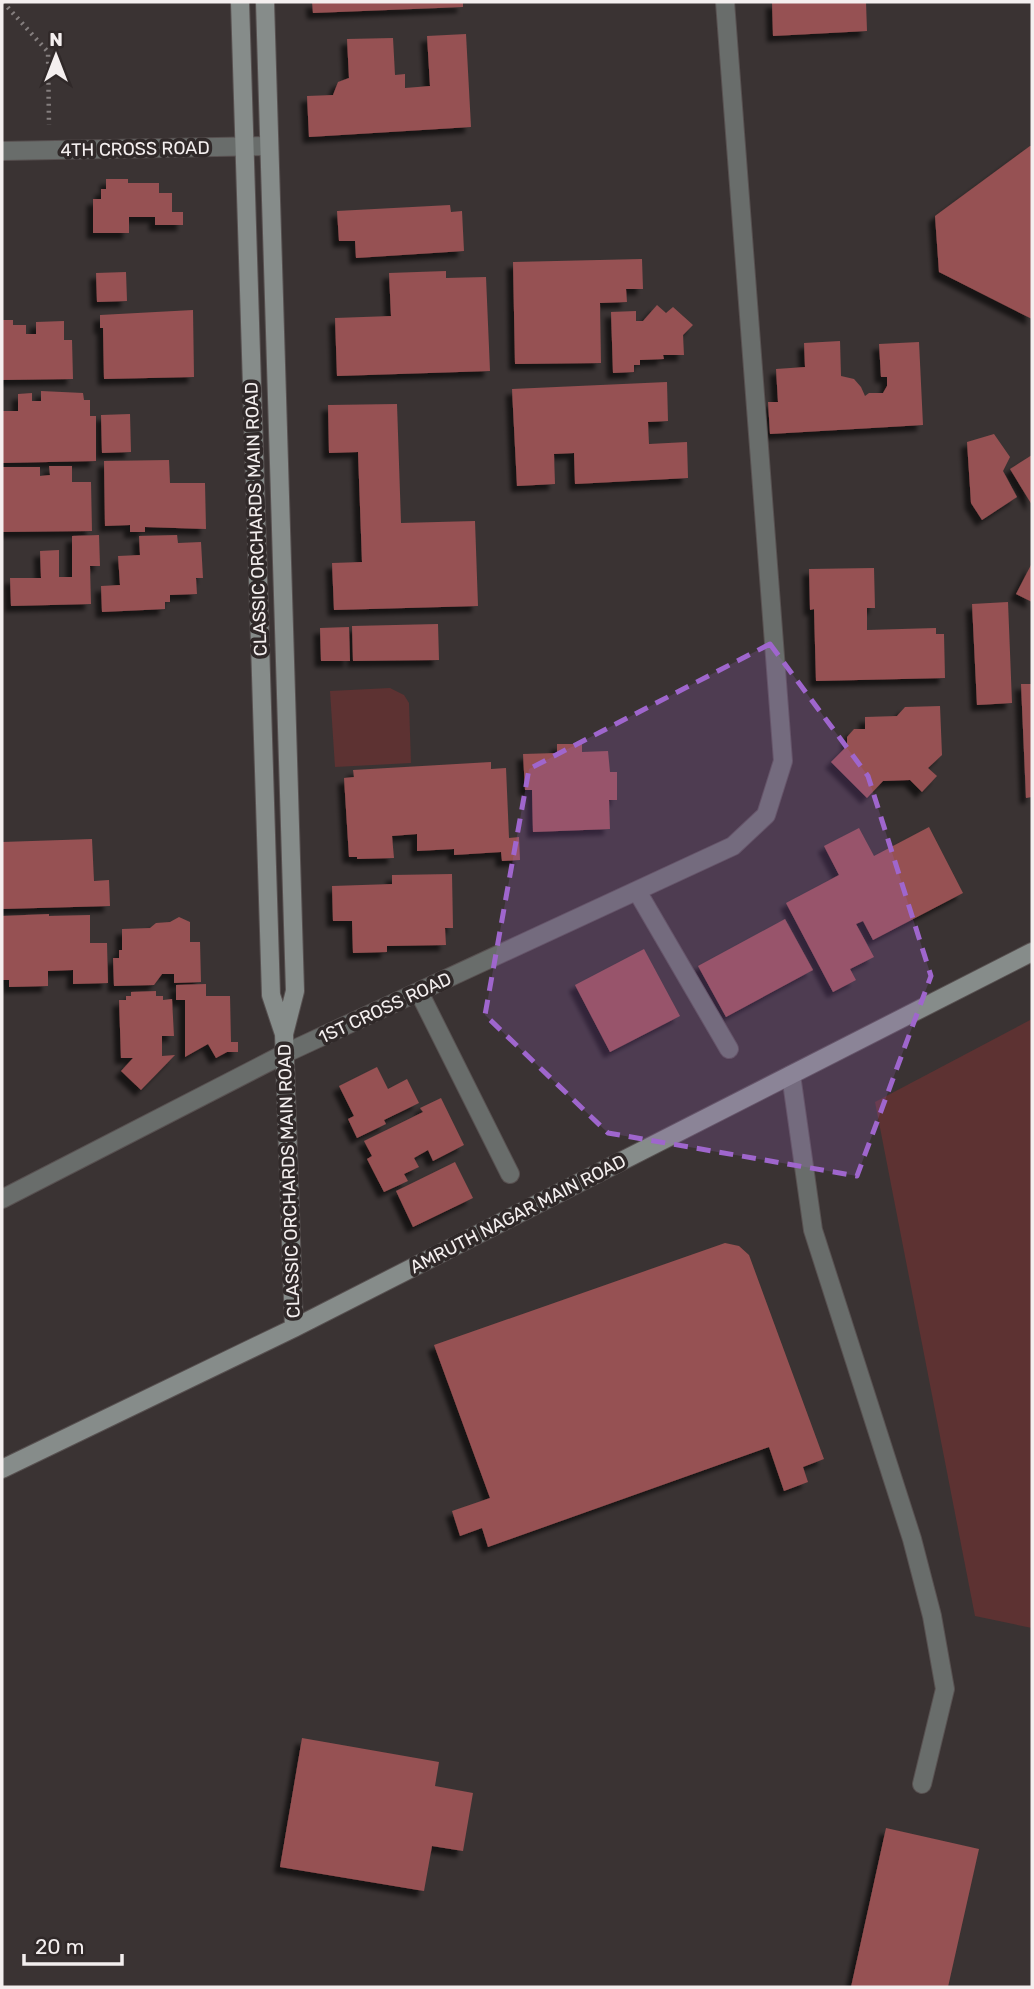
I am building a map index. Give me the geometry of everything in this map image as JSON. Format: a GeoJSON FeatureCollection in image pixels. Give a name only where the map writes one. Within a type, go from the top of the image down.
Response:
{"type":"FeatureCollection","features":[{"type":"Feature","properties":{"kind":"street","name":"CLASSIC ORCHARDS MAIN ROAD"},"geometry":{"type":"LineString","coordinates":[[240,2],[271,995],[284,1034]]}},
{"type":"Feature","properties":{"kind":"street","name":"CLASSIC ORCHARDS MAIN ROAD"},"geometry":{"type":"LineString","coordinates":[[265,2],[295,991],[284,1034],[294,1328]]}},
{"type":"Feature","properties":{"kind":"street","name":"1ST CROSS ROAD"},"geometry":{"type":"LineString","coordinates":[[2,1199],[284,1054],[733,846],[766,815],[783,761],[725,2]]}},
{"type":"Feature","properties":{"kind":"street","name":"4TH CROSS ROAD"},"geometry":{"type":"LineString","coordinates":[[2,151],[269,146]]}},
{"type":"Feature","properties":{"kind":"street"},"geometry":{"type":"LineString","coordinates":[[637,891],[729,1049]]}},
{"type":"Feature","properties":{"kind":"street","name":"AMRUTH NAGAR MAIN ROAD"},"geometry":{"type":"LineString","coordinates":[[2,1469],[294,1328],[1032,952]]}},
{"type":"Feature","properties":{"kind":"street"},"geometry":{"type":"LineString","coordinates":[[419,992],[510,1174]]}},
{"type":"Feature","properties":{"kind":"street"},"geometry":{"type":"LineString","coordinates":[[791,1075],[813,1230],[912,1539],[932,1616],[945,1689],[922,1784]]}},
{"type":"Feature","properties":{"kind":"path"},"geometry":{"type":"LineString","coordinates":[[3,2],[48,52],[49,150]]}},
{"type":"Feature","properties":{"kind":"highlighted area"},"geometry":{"type":"Polygon","coordinates":[[[770,644],[868,776],[931,976],[857,1176],[608,1133],[485,1015],[529,769],[770,644]]]}},
{"type":"Feature","properties":{"kind":"shaded area"},"geometry":{"type":"Polygon","coordinates":[[[390,688],[404,695],[409,703],[411,763],[335,767],[330,691],[390,688]]]}},
{"type":"Feature","properties":{"kind":"shaded area"},"geometry":{"type":"Polygon","coordinates":[[[1032,1019],[1032,1628],[975,1616],[875,1102],[1032,1019]]]}},
{"type":"Feature","properties":{"kind":"building"},"geometry":{"type":"Polygon","coordinates":[[[312,2],[463,2],[463,7],[313,13],[312,2]]]}},
{"type":"Feature","properties":{"kind":"building"},"geometry":{"type":"Polygon","coordinates":[[[772,2],[866,2],[867,31],[773,36],[772,2]]]}},
{"type":"Feature","properties":{"kind":"building"},"geometry":{"type":"Polygon","coordinates":[[[466,34],[471,127],[309,137],[307,96],[333,95],[338,82],[349,78],[347,39],[393,38],[395,75],[405,74],[405,88],[430,86],[427,36],[466,34]]]}},
{"type":"Feature","properties":{"kind":"building"},"geometry":{"type":"Polygon","coordinates":[[[1030,146],[1032,319],[939,272],[935,216],[1030,146]]]}},
{"type":"Feature","properties":{"kind":"building"},"geometry":{"type":"Polygon","coordinates":[[[106,179],[128,179],[128,183],[159,183],[159,193],[172,193],[172,212],[183,212],[183,225],[155,225],[155,217],[129,217],[129,233],[93,233],[93,199],[101,199],[101,189],[106,189],[106,179]]]}},
{"type":"Feature","properties":{"kind":"building"},"geometry":{"type":"Polygon","coordinates":[[[450,205],[451,212],[462,211],[464,251],[356,258],[355,241],[339,241],[337,211],[450,205]]]}},
{"type":"Feature","properties":{"kind":"building"},"geometry":{"type":"Polygon","coordinates":[[[642,259],[643,289],[626,289],[627,302],[600,303],[601,363],[515,364],[513,262],[642,259]]]}},
{"type":"Feature","properties":{"kind":"building"},"geometry":{"type":"Polygon","coordinates":[[[446,271],[446,278],[486,277],[490,371],[337,376],[335,318],[391,316],[389,273],[446,271]]]}},
{"type":"Feature","properties":{"kind":"building"},"geometry":{"type":"Polygon","coordinates":[[[126,272],[127,301],[97,302],[96,273],[126,272]]]}},
{"type":"Feature","properties":{"kind":"building"},"geometry":{"type":"Polygon","coordinates":[[[657,305],[666,313],[673,307],[693,325],[683,335],[684,355],[663,355],[664,359],[640,360],[640,365],[634,365],[634,372],[613,373],[611,312],[636,311],[636,321],[643,321],[657,305]]]}},
{"type":"Feature","properties":{"kind":"building"},"geometry":{"type":"Polygon","coordinates":[[[193,310],[194,377],[104,379],[103,328],[100,328],[100,315],[193,310]]]}},
{"type":"Feature","properties":{"kind":"building"},"geometry":{"type":"Polygon","coordinates":[[[2,320],[13,320],[13,325],[26,325],[26,334],[36,334],[36,322],[64,321],[64,340],[72,340],[73,379],[2,380],[2,320]]]}},
{"type":"Feature","properties":{"kind":"building"},"geometry":{"type":"Polygon","coordinates":[[[840,341],[841,376],[854,379],[865,396],[869,393],[883,393],[887,386],[887,377],[881,377],[879,344],[919,342],[923,425],[770,434],[768,402],[778,402],[776,369],[805,367],[804,343],[840,341]]]}},
{"type":"Feature","properties":{"kind":"building"},"geometry":{"type":"Polygon","coordinates":[[[667,382],[668,421],[648,422],[649,444],[687,442],[688,478],[575,484],[574,453],[554,454],[555,484],[517,486],[512,389],[667,382]]]}},
{"type":"Feature","properties":{"kind":"building"},"geometry":{"type":"Polygon","coordinates":[[[41,391],[83,393],[84,400],[90,400],[90,416],[96,416],[96,461],[2,463],[2,411],[18,411],[18,394],[32,393],[32,401],[41,401],[41,391]]]}},
{"type":"Feature","properties":{"kind":"building"},"geometry":{"type":"Polygon","coordinates":[[[397,404],[401,523],[475,521],[478,606],[334,610],[332,563],[362,562],[358,452],[329,453],[328,405],[397,404]]]}},
{"type":"Feature","properties":{"kind":"building"},"geometry":{"type":"Polygon","coordinates":[[[130,414],[131,452],[102,453],[101,415],[130,414]]]}},
{"type":"Feature","properties":{"kind":"building"},"geometry":{"type":"Polygon","coordinates":[[[994,434],[1010,457],[1003,471],[1017,497],[982,520],[971,503],[967,442],[994,434]]]}},
{"type":"Feature","properties":{"kind":"building"},"geometry":{"type":"Polygon","coordinates":[[[1032,455],[1032,505],[1010,469],[1032,455]]]}},
{"type":"Feature","properties":{"kind":"building"},"geometry":{"type":"Polygon","coordinates":[[[169,460],[170,483],[205,483],[206,529],[145,527],[145,532],[130,532],[130,525],[105,526],[104,461],[169,460]]]}},
{"type":"Feature","properties":{"kind":"building"},"geometry":{"type":"Polygon","coordinates":[[[49,466],[72,466],[72,482],[91,482],[92,531],[2,532],[2,467],[40,467],[40,476],[50,475],[49,466]]]}},
{"type":"Feature","properties":{"kind":"building"},"geometry":{"type":"Polygon","coordinates":[[[99,535],[100,566],[90,566],[91,604],[11,606],[10,578],[41,578],[40,551],[59,550],[59,577],[72,577],[72,536],[99,535]]]}},
{"type":"Feature","properties":{"kind":"building"},"geometry":{"type":"Polygon","coordinates":[[[177,535],[178,543],[201,542],[203,578],[196,578],[197,594],[170,595],[170,602],[165,602],[165,609],[102,612],[101,586],[120,585],[118,556],[140,555],[139,536],[177,535]]]}},
{"type":"Feature","properties":{"kind":"building"},"geometry":{"type":"Polygon","coordinates":[[[1032,563],[1032,602],[1016,594],[1032,563]]]}},
{"type":"Feature","properties":{"kind":"building"},"geometry":{"type":"Polygon","coordinates":[[[874,568],[875,608],[867,608],[867,630],[936,628],[936,634],[944,634],[945,678],[816,681],[814,609],[810,610],[809,569],[874,568]]]}},
{"type":"Feature","properties":{"kind":"building"},"geometry":{"type":"Polygon","coordinates":[[[1008,602],[1012,703],[977,705],[972,604],[1008,602]]]}},
{"type":"Feature","properties":{"kind":"building"},"geometry":{"type":"Polygon","coordinates":[[[438,624],[439,660],[353,661],[352,626],[438,624]]]}},
{"type":"Feature","properties":{"kind":"building"},"geometry":{"type":"Polygon","coordinates":[[[349,627],[350,661],[321,661],[320,628],[349,627]]]}},
{"type":"Feature","properties":{"kind":"building"},"geometry":{"type":"Polygon","coordinates":[[[1021,684],[1032,684],[1032,797],[1026,798],[1021,684]]]}},
{"type":"Feature","properties":{"kind":"building"},"geometry":{"type":"Polygon","coordinates":[[[940,706],[942,755],[928,768],[937,776],[922,792],[910,780],[883,781],[867,798],[831,762],[847,746],[847,737],[854,729],[865,729],[865,717],[897,716],[905,707],[940,706]]]}},
{"type":"Feature","properties":{"kind":"building"},"geometry":{"type":"Polygon","coordinates":[[[557,744],[582,744],[582,752],[608,751],[610,772],[617,772],[617,800],[609,800],[610,829],[533,832],[532,790],[525,790],[523,754],[557,753],[557,744]]]}},
{"type":"Feature","properties":{"kind":"building"},"geometry":{"type":"Polygon","coordinates":[[[491,762],[491,769],[506,768],[509,838],[519,837],[520,860],[502,861],[501,852],[454,855],[454,849],[417,851],[417,834],[392,836],[394,858],[349,857],[344,778],[354,777],[353,770],[491,762]]]}},
{"type":"Feature","properties":{"kind":"building"},"geometry":{"type":"Polygon","coordinates":[[[929,827],[963,893],[873,940],[863,921],[856,924],[874,957],[850,969],[856,980],[833,992],[786,903],[839,875],[824,846],[859,828],[874,856],[929,827]]]}},
{"type":"Feature","properties":{"kind":"building"},"geometry":{"type":"Polygon","coordinates":[[[92,839],[94,881],[109,880],[110,906],[2,909],[2,842],[92,839]]]}},
{"type":"Feature","properties":{"kind":"building"},"geometry":{"type":"Polygon","coordinates":[[[452,874],[453,928],[445,928],[446,945],[387,946],[387,952],[353,953],[352,921],[333,921],[332,886],[392,884],[392,875],[452,874]]]}},
{"type":"Feature","properties":{"kind":"building"},"geometry":{"type":"Polygon","coordinates":[[[90,915],[90,943],[107,943],[108,983],[73,984],[73,970],[48,971],[48,986],[9,987],[9,980],[2,980],[2,916],[90,915]]]}},
{"type":"Feature","properties":{"kind":"building"},"geometry":{"type":"Polygon","coordinates":[[[179,917],[190,922],[190,942],[200,942],[201,982],[174,983],[174,974],[162,974],[154,985],[114,986],[113,958],[119,958],[119,950],[122,950],[122,929],[150,928],[156,923],[170,922],[179,917]]]}},
{"type":"Feature","properties":{"kind":"building"},"geometry":{"type":"Polygon","coordinates":[[[785,919],[813,970],[726,1017],[698,966],[785,919]]]}},
{"type":"Feature","properties":{"kind":"building"},"geometry":{"type":"Polygon","coordinates":[[[644,949],[680,1016],[610,1052],[575,985],[644,949]]]}},
{"type":"Feature","properties":{"kind":"building"},"geometry":{"type":"Polygon","coordinates":[[[206,984],[206,996],[230,996],[231,1042],[238,1042],[238,1052],[227,1052],[216,1058],[208,1044],[185,1057],[185,1000],[176,1000],[176,985],[206,984]]]}},
{"type":"Feature","properties":{"kind":"building"},"geometry":{"type":"Polygon","coordinates":[[[156,991],[156,996],[163,996],[163,1000],[172,999],[174,1036],[162,1036],[162,1056],[175,1055],[141,1090],[121,1071],[133,1058],[121,1058],[119,1000],[126,1000],[126,996],[131,996],[131,992],[156,991]]]}},
{"type":"Feature","properties":{"kind":"building"},"geometry":{"type":"Polygon","coordinates":[[[377,1067],[388,1089],[407,1079],[419,1103],[384,1120],[386,1124],[357,1138],[348,1119],[354,1116],[339,1086],[377,1067]]]}},
{"type":"Feature","properties":{"kind":"building"},"geometry":{"type":"Polygon","coordinates":[[[441,1098],[464,1145],[433,1161],[428,1150],[414,1158],[419,1167],[404,1174],[408,1181],[384,1192],[367,1159],[372,1156],[364,1141],[423,1112],[420,1108],[441,1098]]]}},
{"type":"Feature","properties":{"kind":"building"},"geometry":{"type":"Polygon","coordinates":[[[455,1162],[473,1198],[413,1227],[396,1191],[455,1162]]]}},
{"type":"Feature","properties":{"kind":"building"},"geometry":{"type":"Polygon","coordinates":[[[725,1243],[739,1246],[749,1255],[824,1459],[803,1467],[808,1482],[784,1491],[769,1447],[488,1547],[482,1528],[460,1536],[452,1511],[490,1498],[434,1345],[725,1243]]]}},
{"type":"Feature","properties":{"kind":"building"},"geometry":{"type":"Polygon","coordinates":[[[302,1738],[439,1762],[435,1786],[473,1793],[463,1851],[432,1846],[424,1891],[280,1867],[302,1738]]]}},
{"type":"Feature","properties":{"kind":"building"},"geometry":{"type":"Polygon","coordinates":[[[886,1828],[979,1849],[948,1987],[851,1987],[886,1828]]]}}]}
